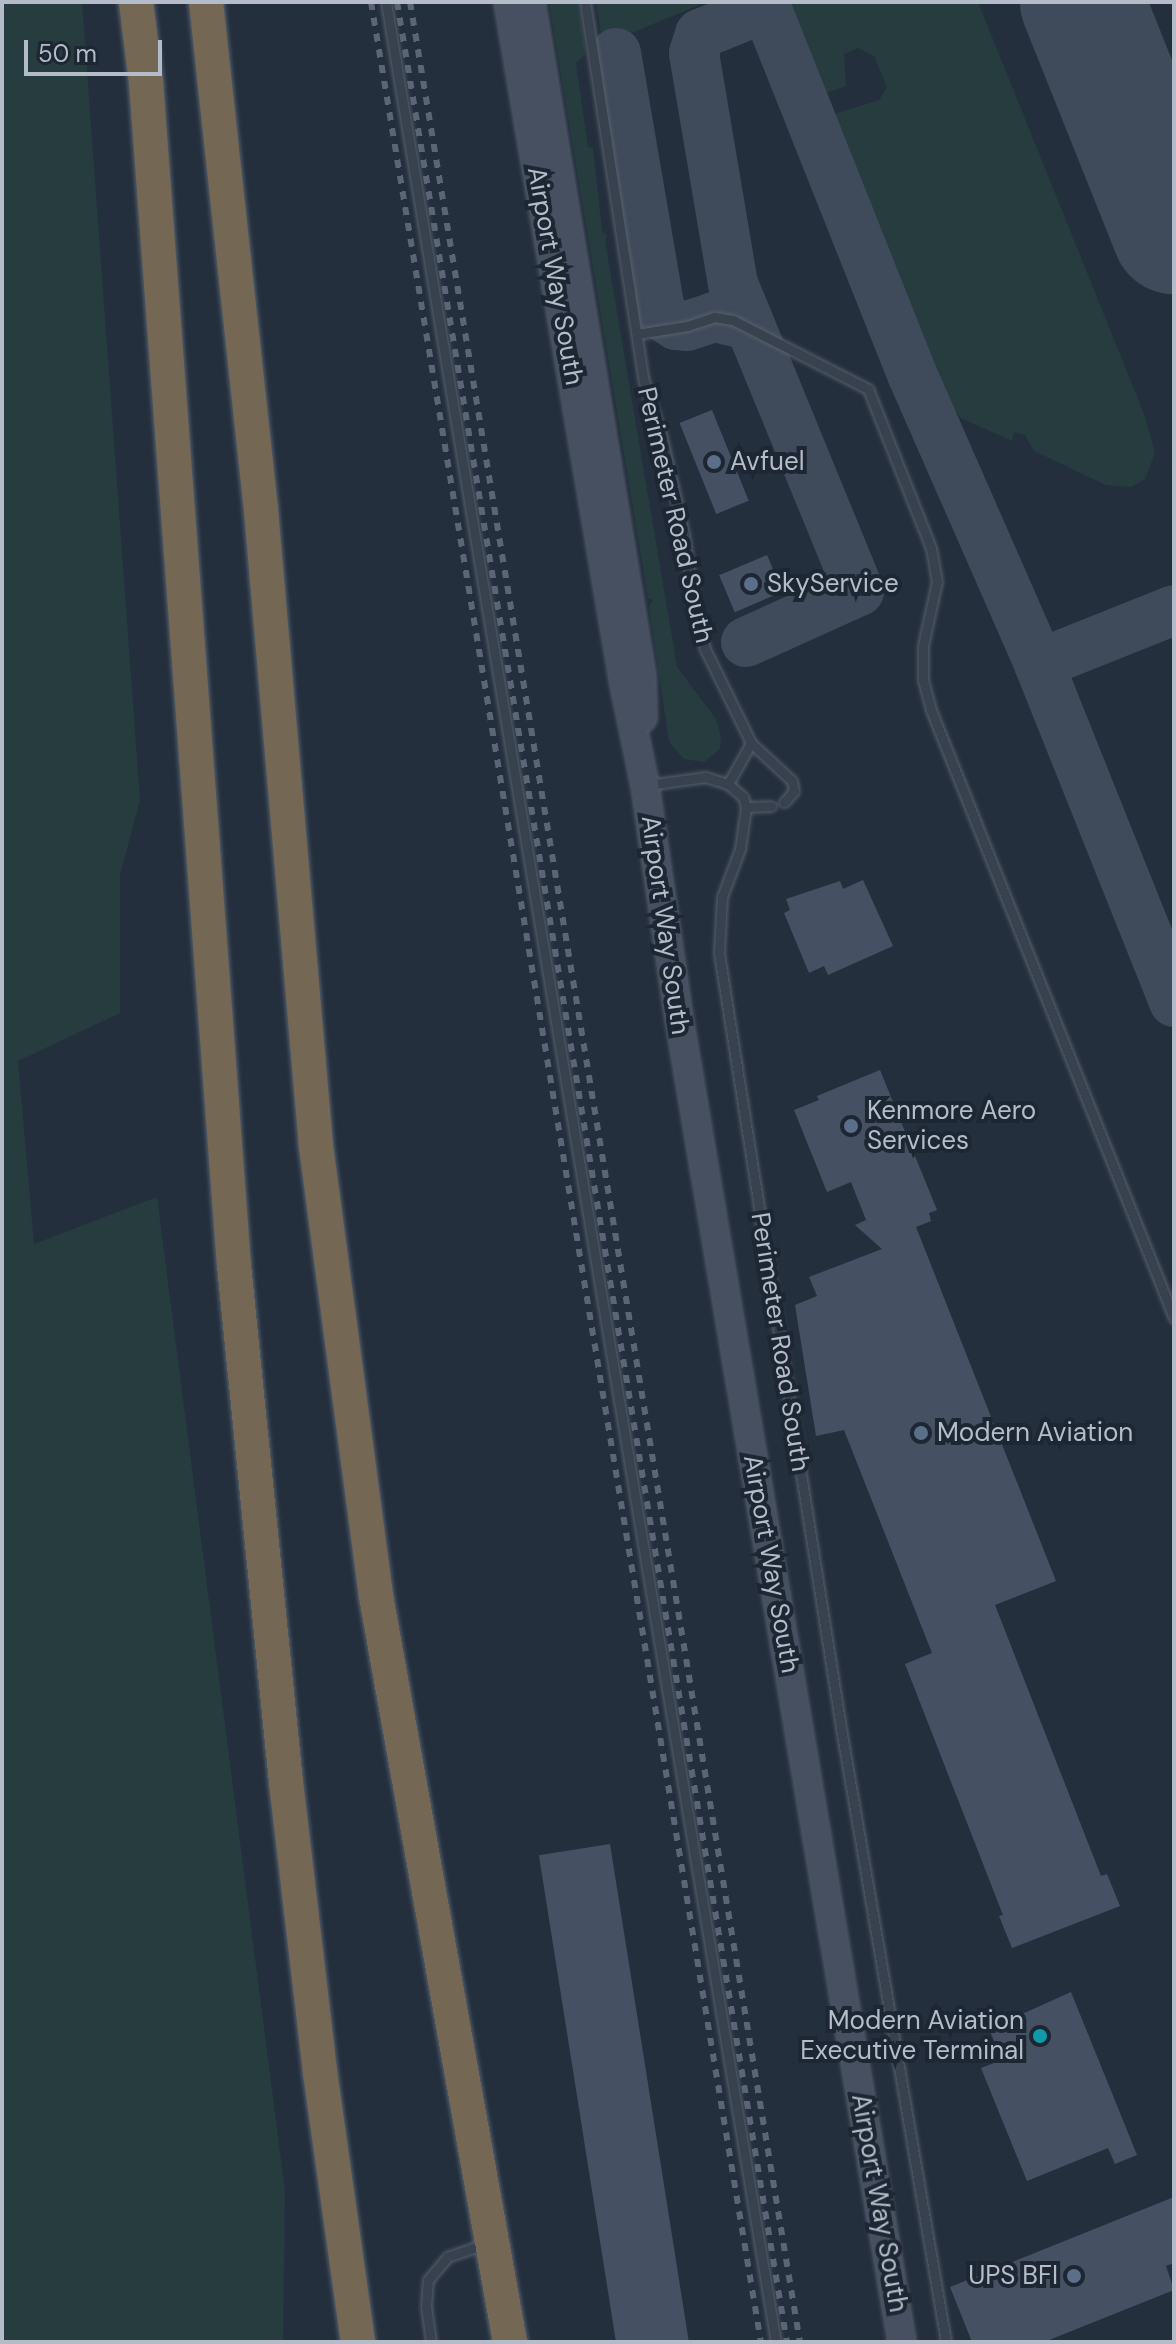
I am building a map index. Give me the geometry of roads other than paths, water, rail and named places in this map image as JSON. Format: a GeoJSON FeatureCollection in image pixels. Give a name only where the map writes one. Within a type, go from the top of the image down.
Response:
{"type":"FeatureCollection","features":[{"type":"Feature","properties":{"kind":"highway"},"geometry":{"type":"LineString","coordinates":[[136,2],[146,82],[236,1280],[286,1782],[320,2072],[358,2342]]}},
{"type":"Feature","properties":{"kind":"highway"},"geometry":{"type":"LineString","coordinates":[[206,2],[261,510],[316,1146],[376,1596],[510,2342]]}},
{"type":"Feature","properties":{"kind":"main road","name":"Airport Way South"},"geometry":{"type":"LineString","coordinates":[[508,2],[624,684],[645,785],[684,1050],[902,2342]]}},
{"type":"Feature","properties":{"kind":"main road","name":"Airport Way South"},"geometry":{"type":"LineString","coordinates":[[531,2],[642,677],[645,785]]}},
{"type":"Feature","properties":{"kind":"lane"},"geometry":{"type":"LineString","coordinates":[[386,2],[776,2342]]}},
{"type":"Feature","properties":{"kind":"lane","name":"Perimeter Road South"},"geometry":{"type":"LineString","coordinates":[[585,2],[642,369],[684,534],[705,649],[751,743]]}},
{"type":"Feature","properties":{"kind":"lane"},"geometry":{"type":"LineString","coordinates":[[637,334],[687,326],[714,317],[733,320],[868,389],[931,548],[937,581],[923,646],[923,680],[931,710],[1174,1318]]}},
{"type":"Feature","properties":{"kind":"lane"},"geometry":{"type":"LineString","coordinates":[[728,784],[751,743],[792,781],[794,791],[784,802]]}},
{"type":"Feature","properties":{"kind":"lane"},"geometry":{"type":"LineString","coordinates":[[645,785],[705,777],[728,784],[743,797],[746,807],[771,806]]}},
{"type":"Feature","properties":{"kind":"lane","name":"Perimeter Road South"},"geometry":{"type":"LineString","coordinates":[[746,807],[740,849],[722,897],[719,953],[841,1725],[946,2342]]}},
{"type":"Feature","properties":{"kind":"lane"},"geometry":{"type":"LineString","coordinates":[[431,2342],[426,2307],[428,2280],[447,2257],[491,2242]]}},
{"type":"Feature","properties":{"kind":"railway"},"geometry":{"type":"LineString","coordinates":[[371,2],[761,2342]]}},
{"type":"Feature","properties":{"kind":"railway"},"geometry":{"type":"LineString","coordinates":[[397,2],[787,2342]]}},
{"type":"Feature","properties":{"kind":"railway"},"geometry":{"type":"LineString","coordinates":[[410,2],[800,2342]]}},
{"type":"Feature","properties":{"kind":"place","name":"Avfuel"},"geometry":{"type":"Point","coordinates":[714,462]}},
{"type":"Feature","properties":{"kind":"place","name":"SkyService"},"geometry":{"type":"Point","coordinates":[751,584]}},
{"type":"Feature","properties":{"kind":"place","name":"Kenmore Aero Services"},"geometry":{"type":"Point","coordinates":[851,1126]}},
{"type":"Feature","properties":{"kind":"place","name":"Modern Aviation"},"geometry":{"type":"Point","coordinates":[921,1433]}},
{"type":"Feature","properties":{"kind":"place","name":"Modern Aviation Executive Terminal"},"geometry":{"type":"Point","coordinates":[1040,2036]}},
{"type":"Feature","properties":{"kind":"place","name":"UPS BFI"},"geometry":{"type":"Point","coordinates":[1074,2276]}}]}
